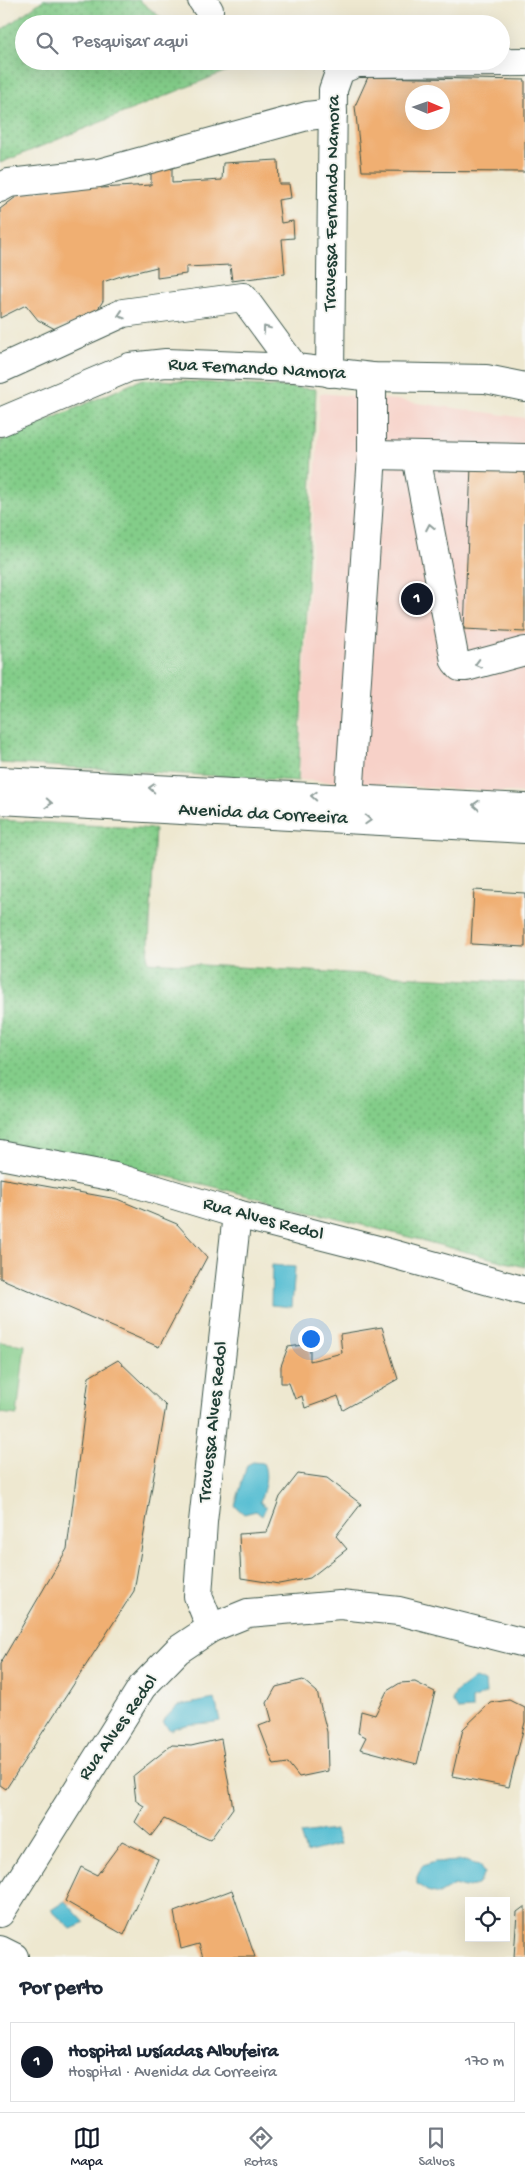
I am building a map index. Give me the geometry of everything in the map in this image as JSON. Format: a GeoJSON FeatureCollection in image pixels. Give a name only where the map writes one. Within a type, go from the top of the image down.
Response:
{"type":"FeatureCollection","features":[{"type":"Feature","properties":{"kind":"street","name":"Travessa Fernando Namora"},"geometry":{"type":"LineString","coordinates":[[510,62],[525,62]]}},
{"type":"Feature","properties":{"kind":"street","name":"Travessa Fernando Namora"},"geometry":{"type":"LineString","coordinates":[[330,373],[333,90],[340,70]]}},
{"type":"Feature","properties":{"kind":"street"},"geometry":{"type":"LineString","coordinates":[[0,188],[9,183],[99,173],[307,116],[333,113]]}},
{"type":"Feature","properties":{"kind":"street"},"geometry":{"type":"LineString","coordinates":[[0,370],[123,313],[243,297],[295,368]]}},
{"type":"Feature","properties":{"kind":"street","name":"Rua Fernando Namora"},"geometry":{"type":"LineString","coordinates":[[0,422],[130,367],[166,363],[295,368],[372,377],[486,379],[525,387]]}},
{"type":"Feature","properties":{"kind":"street"},"geometry":{"type":"LineString","coordinates":[[349,798],[372,456],[372,377]]}},
{"type":"Feature","properties":{"kind":"street"},"geometry":{"type":"LineString","coordinates":[[372,456],[525,458]]}},
{"type":"Feature","properties":{"kind":"street"},"geometry":{"type":"LineString","coordinates":[[416,456],[455,661],[460,667],[466,667],[525,651]]}},
{"type":"Feature","properties":{"kind":"street","name":"Avenida da Correeira"},"geometry":{"type":"LineString","coordinates":[[0,781],[525,808]]}},
{"type":"Feature","properties":{"kind":"street","name":"Avenida da Correeira"},"geometry":{"type":"LineString","coordinates":[[0,800],[525,829]]}},
{"type":"Feature","properties":{"kind":"street","name":"Rua Alves Redol"},"geometry":{"type":"LineString","coordinates":[[0,1155],[115,1178],[237,1214],[382,1251],[525,1291]]}},
{"type":"Feature","properties":{"kind":"street","name":"Travessa Alves Redol"},"geometry":{"type":"LineString","coordinates":[[211,1628],[198,1596],[203,1522],[237,1214]]}},
{"type":"Feature","properties":{"kind":"street","name":"Rua Alves Redol"},"geometry":{"type":"LineString","coordinates":[[0,1913],[142,1687],[178,1650],[211,1628],[248,1614],[340,1604],[400,1611],[525,1643]]}},
{"type":"Feature","properties":{"kind":"street"},"geometry":{"type":"LineString","coordinates":[[0,1950],[14,1957]]}},
{"type":"Feature","properties":{"kind":"shaded area"},"geometry":{"type":"Polygon","coordinates":[[[320,393],[396,400],[525,418],[525,793],[299,780],[320,393]]]}},
{"type":"Feature","properties":{"kind":"green space"},"geometry":{"type":"Polygon","coordinates":[[[43,0],[139,0],[158,15],[22,15],[43,0]]]}},
{"type":"Feature","properties":{"kind":"green space"},"geometry":{"type":"Polygon","coordinates":[[[15,20],[15,70],[229,70],[0,163],[0,31],[15,20]]]}},
{"type":"Feature","properties":{"kind":"green space"},"geometry":{"type":"Polygon","coordinates":[[[143,379],[316,389],[298,781],[0,763],[0,441],[143,379]]]}},
{"type":"Feature","properties":{"kind":"green space"},"geometry":{"type":"Polygon","coordinates":[[[0,820],[155,829],[148,962],[525,983],[525,1267],[207,1185],[0,1141],[0,820]]]}},
{"type":"Feature","properties":{"kind":"green space"},"geometry":{"type":"Polygon","coordinates":[[[0,1342],[25,1345],[17,1415],[0,1413],[0,1342]]]}},
{"type":"Feature","properties":{"kind":"water"},"geometry":{"type":"Polygon","coordinates":[[[272,1265],[295,1267],[292,1307],[271,1305],[272,1265]]]}},
{"type":"Feature","properties":{"kind":"water"},"geometry":{"type":"Polygon","coordinates":[[[253,1462],[263,1463],[266,1472],[260,1502],[266,1507],[262,1516],[256,1511],[244,1514],[235,1506],[247,1465],[253,1462]]]}},
{"type":"Feature","properties":{"kind":"water"},"geometry":{"type":"Polygon","coordinates":[[[475,1678],[485,1682],[486,1693],[472,1700],[472,1709],[458,1710],[452,1701],[456,1692],[475,1678]]]}},
{"type":"Feature","properties":{"kind":"water"},"geometry":{"type":"Polygon","coordinates":[[[215,1699],[220,1721],[176,1727],[170,1730],[162,1722],[177,1706],[215,1699]]]}},
{"type":"Feature","properties":{"kind":"water"},"geometry":{"type":"Polygon","coordinates":[[[335,1830],[340,1844],[306,1853],[300,1834],[335,1830]]]}},
{"type":"Feature","properties":{"kind":"water"},"geometry":{"type":"Polygon","coordinates":[[[465,1861],[479,1865],[484,1874],[477,1885],[464,1888],[454,1885],[439,1894],[427,1891],[417,1884],[417,1877],[422,1866],[435,1862],[465,1861]]]}},
{"type":"Feature","properties":{"kind":"water"},"geometry":{"type":"Polygon","coordinates":[[[65,1901],[85,1923],[71,1929],[51,1910],[65,1901]]]}},
{"type":"Feature","properties":{"kind":"building"},"geometry":{"type":"Polygon","coordinates":[[[368,77],[525,80],[525,172],[362,171],[355,106],[368,77]]]}},
{"type":"Feature","properties":{"kind":"building"},"geometry":{"type":"Polygon","coordinates":[[[278,160],[279,184],[289,184],[291,198],[278,200],[281,223],[293,221],[294,238],[282,239],[285,274],[232,281],[230,265],[186,267],[186,274],[157,278],[157,267],[103,282],[103,301],[92,318],[55,329],[38,320],[26,305],[0,318],[0,209],[20,194],[100,179],[101,188],[151,185],[151,169],[172,166],[172,183],[222,180],[223,163],[278,160]]]}},
{"type":"Feature","properties":{"kind":"building"},"geometry":{"type":"Polygon","coordinates":[[[471,467],[525,470],[525,632],[464,629],[471,467]]]}},
{"type":"Feature","properties":{"kind":"building"},"geometry":{"type":"Polygon","coordinates":[[[474,890],[525,893],[525,947],[471,944],[474,890]]]}},
{"type":"Feature","properties":{"kind":"building"},"geometry":{"type":"Polygon","coordinates":[[[0,1178],[117,1199],[177,1224],[207,1257],[159,1347],[0,1278],[0,1178]]]}},
{"type":"Feature","properties":{"kind":"building"},"geometry":{"type":"Polygon","coordinates":[[[382,1327],[398,1379],[343,1410],[338,1396],[305,1408],[302,1396],[295,1399],[289,1383],[281,1383],[281,1366],[288,1347],[310,1344],[310,1361],[342,1353],[340,1334],[382,1327]]]}},
{"type":"Feature","properties":{"kind":"building"},"geometry":{"type":"Polygon","coordinates":[[[118,1360],[166,1406],[134,1591],[6,1789],[0,1785],[0,1664],[67,1549],[89,1377],[118,1360]]]}},
{"type":"Feature","properties":{"kind":"building"},"geometry":{"type":"Polygon","coordinates":[[[298,1474],[327,1478],[361,1504],[336,1536],[347,1549],[310,1578],[279,1584],[241,1578],[239,1534],[267,1532],[280,1497],[298,1474]]]}},
{"type":"Feature","properties":{"kind":"building"},"geometry":{"type":"Polygon","coordinates":[[[303,1680],[317,1692],[327,1732],[328,1771],[299,1777],[288,1763],[274,1765],[259,1726],[272,1721],[267,1703],[276,1687],[303,1680]]]}},
{"type":"Feature","properties":{"kind":"building"},"geometry":{"type":"Polygon","coordinates":[[[415,1682],[435,1692],[417,1764],[360,1749],[366,1737],[358,1733],[361,1711],[375,1715],[387,1691],[400,1683],[415,1682]]]}},
{"type":"Feature","properties":{"kind":"building"},"geometry":{"type":"Polygon","coordinates":[[[509,1700],[525,1708],[525,1722],[509,1787],[452,1776],[463,1729],[490,1703],[509,1700]]]}},
{"type":"Feature","properties":{"kind":"building"},"geometry":{"type":"Polygon","coordinates":[[[221,1739],[233,1808],[210,1840],[164,1819],[151,1836],[135,1822],[144,1806],[136,1801],[133,1776],[172,1745],[191,1746],[221,1739]]]}},
{"type":"Feature","properties":{"kind":"building"},"geometry":{"type":"Polygon","coordinates":[[[122,1841],[158,1859],[124,1935],[65,1901],[81,1867],[97,1875],[122,1841]]]}},
{"type":"Feature","properties":{"kind":"building"},"geometry":{"type":"Polygon","coordinates":[[[232,1890],[255,1957],[203,1957],[199,1944],[181,1949],[174,1912],[232,1890]]]}},
{"type":"Feature","properties":{"kind":"building"},"geometry":{"type":"Polygon","coordinates":[[[525,1906],[525,1957],[514,1957],[517,1912],[525,1906]]]}},
{"type":"Feature","properties":{"kind":"place","name":"Hospital Lusíadas Albufeira"},"geometry":{"type":"Point","coordinates":[417,599]}}]}
